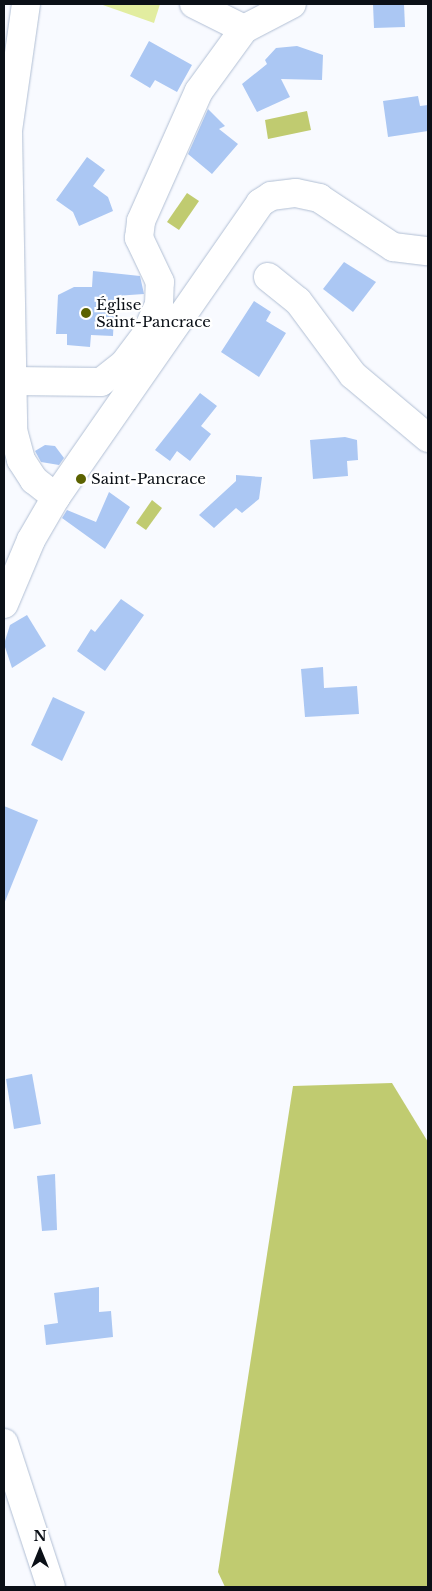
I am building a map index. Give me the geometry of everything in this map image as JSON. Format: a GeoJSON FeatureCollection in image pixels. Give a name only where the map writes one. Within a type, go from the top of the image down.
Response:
{"type":"FeatureCollection","features":[{"type":"Feature","properties":{"kind":"street"},"geometry":{"type":"LineString","coordinates":[[26,4],[8,131],[13,430],[22,460],[34,480],[56,497]]}},
{"type":"Feature","properties":{"kind":"street"},"geometry":{"type":"LineString","coordinates":[[194,4],[244,29]]}},
{"type":"Feature","properties":{"kind":"street"},"geometry":{"type":"LineString","coordinates":[[12,381],[101,382],[118,369],[145,336],[159,305],[160,282],[139,238],[141,222],[199,91],[244,29],[292,4]]}},
{"type":"Feature","properties":{"kind":"street"},"geometry":{"type":"LineString","coordinates":[[4,604],[31,540],[56,497],[246,219],[271,196],[319,198],[392,247],[428,252]]}},
{"type":"Feature","properties":{"kind":"street"},"geometry":{"type":"LineString","coordinates":[[268,277],[298,301],[353,375],[428,438]]}},
{"type":"Feature","properties":{"kind":"street"},"geometry":{"type":"LineString","coordinates":[[4,1443],[51,1587]]}},
{"type":"Feature","properties":{"kind":"shaded area"},"geometry":{"type":"Polygon","coordinates":[[[100,4],[160,4],[154,23],[100,4]]]}},
{"type":"Feature","properties":{"kind":"shaded area"},"geometry":{"type":"Polygon","coordinates":[[[307,111],[311,130],[268,139],[265,120],[307,111]]]}},
{"type":"Feature","properties":{"kind":"shaded area"},"geometry":{"type":"Polygon","coordinates":[[[187,193],[199,201],[179,230],[167,222],[187,193]]]}},
{"type":"Feature","properties":{"kind":"shaded area"},"geometry":{"type":"Polygon","coordinates":[[[152,500],[162,508],[146,530],[136,523],[152,500]]]}},
{"type":"Feature","properties":{"kind":"shaded area"},"geometry":{"type":"Polygon","coordinates":[[[392,1083],[428,1142],[428,1587],[225,1587],[218,1572],[293,1086],[392,1083]]]}},
{"type":"Feature","properties":{"kind":"building"},"geometry":{"type":"Polygon","coordinates":[[[373,4],[404,4],[405,27],[374,28],[373,4]]]}},
{"type":"Feature","properties":{"kind":"building"},"geometry":{"type":"Polygon","coordinates":[[[149,41],[192,65],[177,92],[155,80],[150,88],[130,76],[149,41]]]}},
{"type":"Feature","properties":{"kind":"building"},"geometry":{"type":"Polygon","coordinates":[[[297,46],[323,55],[322,80],[281,79],[290,97],[257,112],[242,84],[267,64],[265,60],[276,48],[297,46]]]}},
{"type":"Feature","properties":{"kind":"building"},"geometry":{"type":"Polygon","coordinates":[[[418,96],[420,106],[428,105],[428,131],[388,137],[383,101],[418,96]]]}},
{"type":"Feature","properties":{"kind":"building"},"geometry":{"type":"Polygon","coordinates":[[[208,109],[225,126],[219,129],[238,144],[212,174],[188,154],[208,109]]]}},
{"type":"Feature","properties":{"kind":"building"},"geometry":{"type":"Polygon","coordinates":[[[87,157],[105,170],[93,186],[108,197],[113,211],[79,226],[73,212],[56,200],[87,157]]]}},
{"type":"Feature","properties":{"kind":"building"},"geometry":{"type":"Polygon","coordinates":[[[344,262],[376,282],[353,312],[323,289],[344,262]]]}},
{"type":"Feature","properties":{"kind":"building","name":"Église Saint-Pancrace"},"geometry":{"type":"Polygon","coordinates":[[[93,271],[140,276],[144,294],[115,296],[113,336],[91,335],[90,347],[67,345],[67,334],[56,334],[58,295],[74,287],[92,287],[93,271]]]}},
{"type":"Feature","properties":{"kind":"building"},"geometry":{"type":"Polygon","coordinates":[[[254,301],[271,312],[266,321],[286,333],[259,377],[221,352],[254,301]]]}},
{"type":"Feature","properties":{"kind":"building"},"geometry":{"type":"Polygon","coordinates":[[[200,393],[217,406],[201,426],[211,434],[190,461],[177,451],[170,461],[155,450],[200,393]]]}},
{"type":"Feature","properties":{"kind":"building"},"geometry":{"type":"Polygon","coordinates":[[[345,437],[357,440],[358,460],[347,461],[348,476],[313,479],[310,440],[345,437]]]}},
{"type":"Feature","properties":{"kind":"building"},"geometry":{"type":"Polygon","coordinates":[[[45,445],[55,446],[64,458],[59,465],[41,462],[35,451],[45,445]]]}},
{"type":"Feature","properties":{"kind":"building"},"geometry":{"type":"Polygon","coordinates":[[[236,475],[262,477],[259,499],[242,513],[236,508],[214,528],[199,515],[236,481],[236,475]]]}},
{"type":"Feature","properties":{"kind":"building"},"geometry":{"type":"Polygon","coordinates":[[[109,492],[130,507],[105,549],[62,518],[67,510],[96,522],[109,492]]]}},
{"type":"Feature","properties":{"kind":"building"},"geometry":{"type":"Polygon","coordinates":[[[121,599],[144,615],[105,671],[77,651],[91,629],[95,632],[121,599]]]}},
{"type":"Feature","properties":{"kind":"building"},"geometry":{"type":"Polygon","coordinates":[[[27,615],[46,646],[12,668],[4,644],[10,625],[27,615]]]}},
{"type":"Feature","properties":{"kind":"building"},"geometry":{"type":"Polygon","coordinates":[[[323,667],[324,688],[357,686],[359,714],[305,717],[301,669],[323,667]]]}},
{"type":"Feature","properties":{"kind":"building"},"geometry":{"type":"Polygon","coordinates":[[[53,697],[85,712],[62,761],[31,745],[53,697]]]}},
{"type":"Feature","properties":{"kind":"building"},"geometry":{"type":"Polygon","coordinates":[[[4,806],[38,820],[4,904],[4,806]]]}},
{"type":"Feature","properties":{"kind":"building"},"geometry":{"type":"Polygon","coordinates":[[[32,1074],[41,1124],[14,1129],[6,1079],[32,1074]]]}},
{"type":"Feature","properties":{"kind":"building"},"geometry":{"type":"Polygon","coordinates":[[[55,1174],[57,1230],[42,1231],[37,1176],[55,1174]]]}},
{"type":"Feature","properties":{"kind":"building"},"geometry":{"type":"Polygon","coordinates":[[[99,1287],[99,1312],[111,1311],[113,1337],[46,1345],[44,1325],[58,1323],[54,1293],[99,1287]]]}},
{"type":"Feature","properties":{"kind":"place","name":"Église Saint-Pancrace"},"geometry":{"type":"Point","coordinates":[86,313]}},
{"type":"Feature","properties":{"kind":"place","name":"Saint-Pancrace"},"geometry":{"type":"Point","coordinates":[81,479]}}]}
